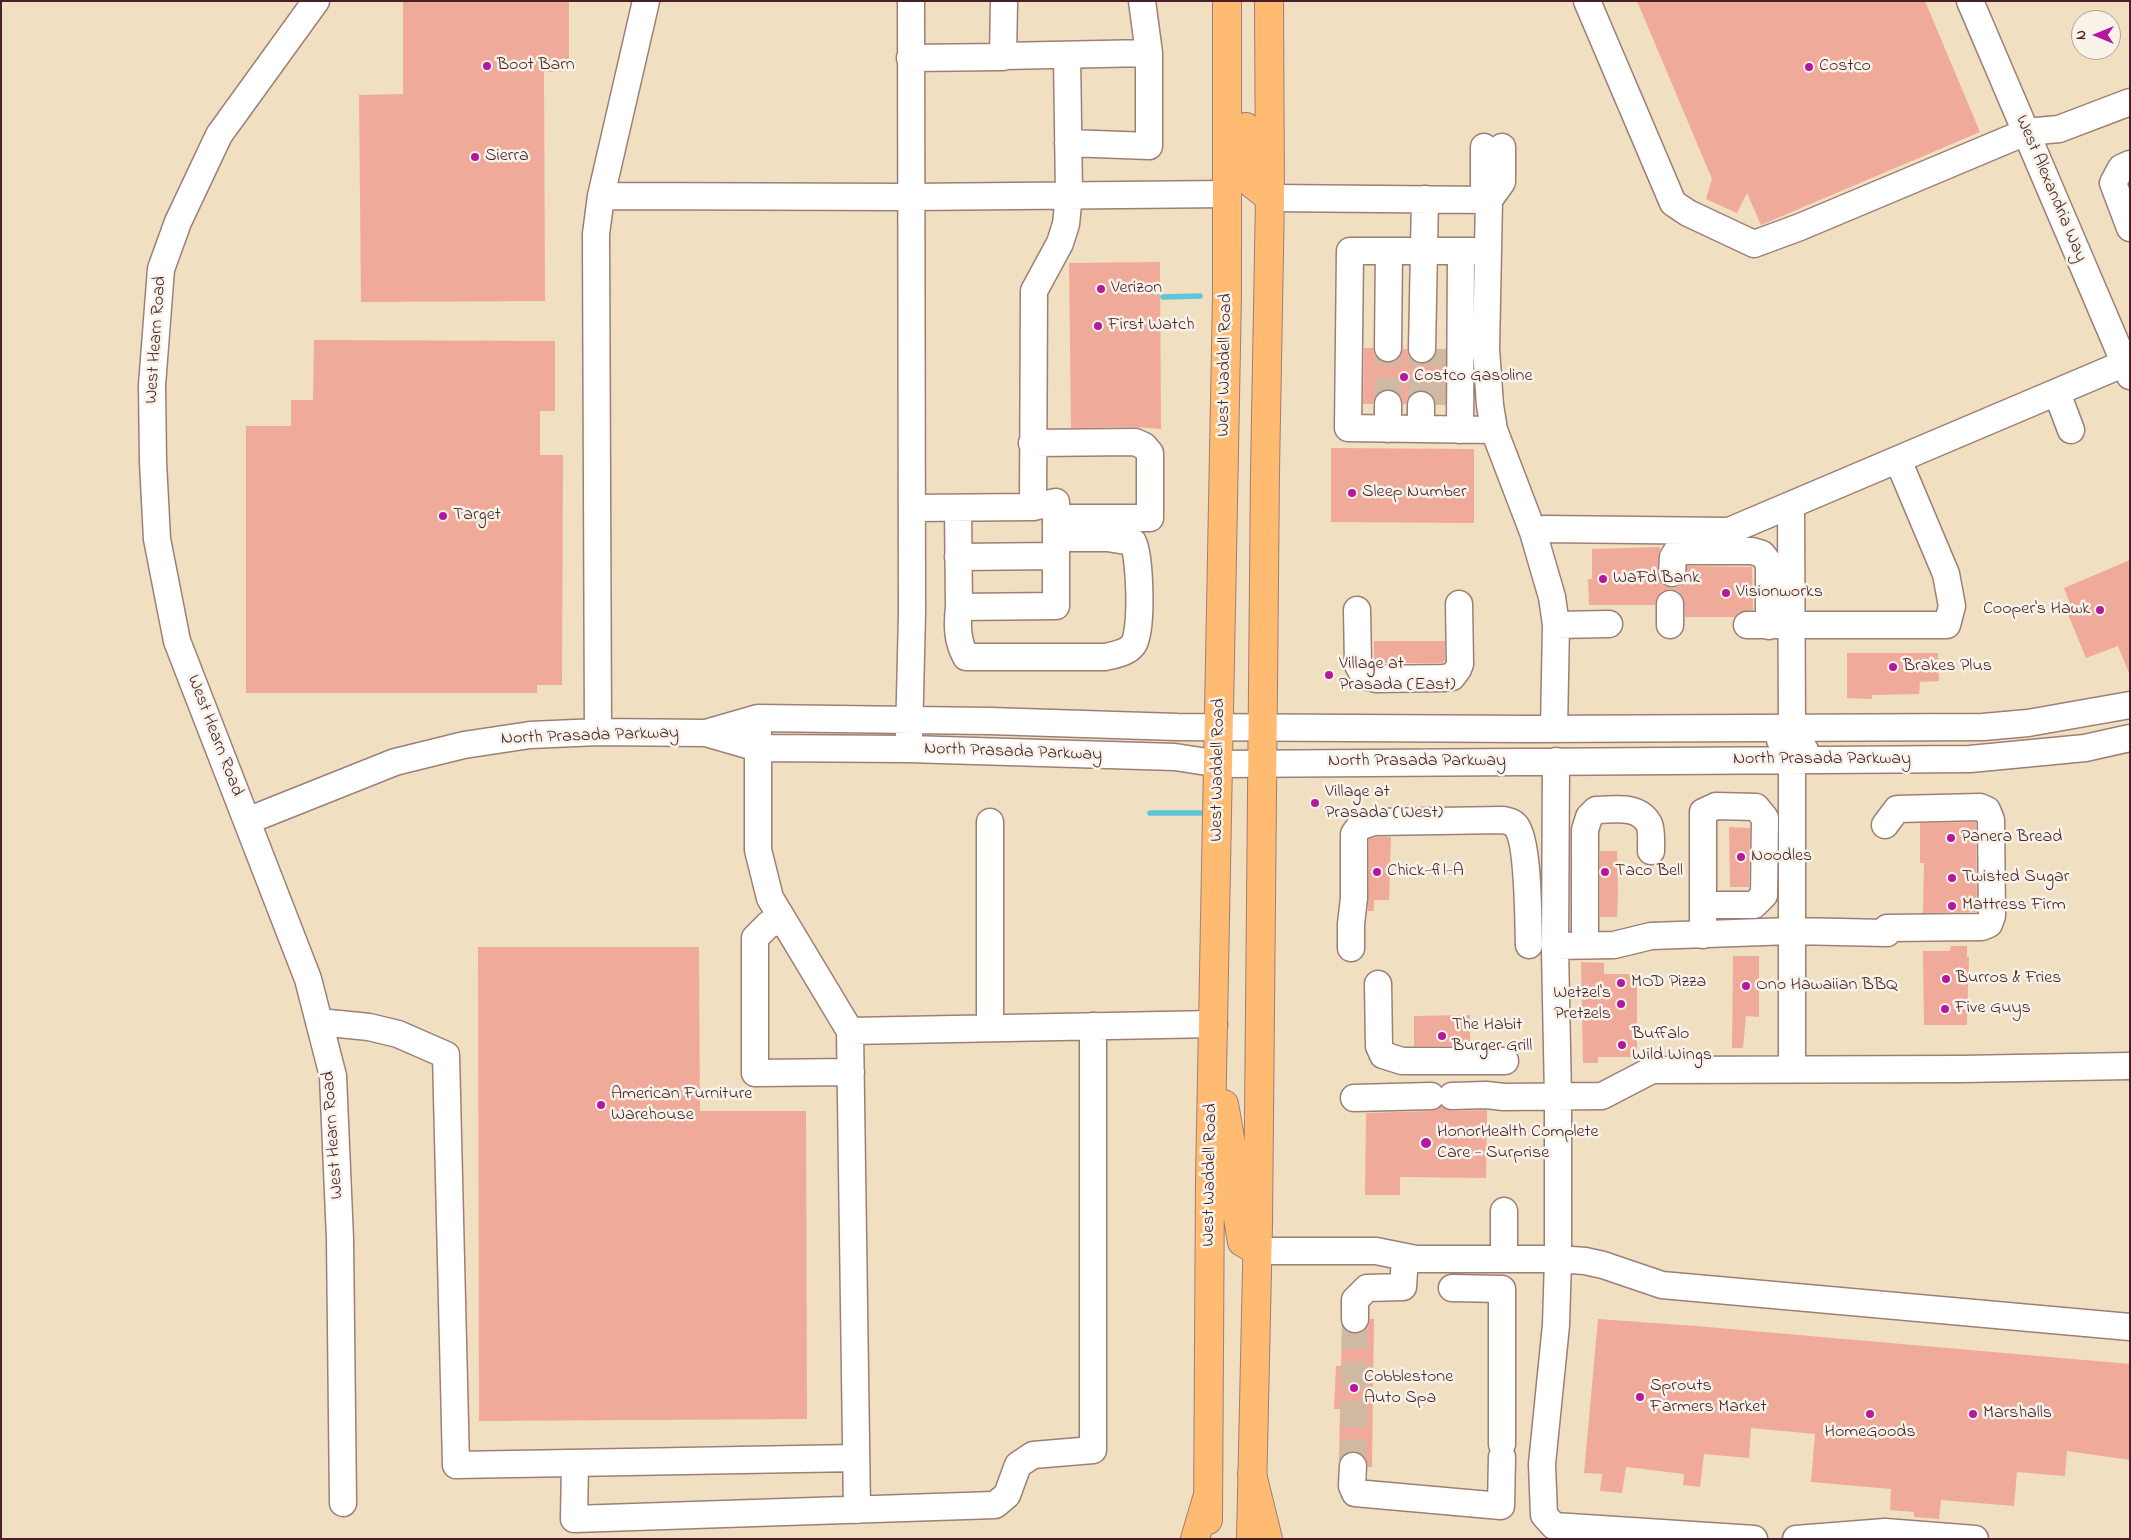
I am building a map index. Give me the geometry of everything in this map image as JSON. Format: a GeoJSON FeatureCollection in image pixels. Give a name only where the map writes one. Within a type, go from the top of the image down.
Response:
{"type":"FeatureCollection","features":[{"type":"Feature","properties":{"kind":"main road","name":"West Waddell Road"},"geometry":{"type":"LineString","coordinates":[[1208,1539],[1213,1035],[1220,764],[1227,194],[1227,1]]}},
{"type":"Feature","properties":{"kind":"main road"},"geometry":{"type":"LineString","coordinates":[[1244,1],[1246,10],[1247,174],[1251,183],[1270,198]]}},
{"type":"Feature","properties":{"kind":"main road"},"geometry":{"type":"LineString","coordinates":[[1251,1539],[1257,1251],[1270,198],[1270,1]]}},
{"type":"Feature","properties":{"kind":"main road"},"geometry":{"type":"LineString","coordinates":[[1213,1035],[1233,1155],[1238,1225],[1242,1242],[1257,1251]]}},
{"type":"Feature","properties":{"kind":"main road"},"geometry":{"type":"LineString","coordinates":[[1252,1474],[1268,1539]]}},
{"type":"Feature","properties":{"kind":"main road"},"geometry":{"type":"LineString","coordinates":[[1195,1539],[1208,1495]]}},
{"type":"Feature","properties":{"kind":"street","name":"West Hearn Road"},"geometry":{"type":"LineString","coordinates":[[316,1],[219,135],[178,222],[161,269],[154,349],[153,442],[157,539],[177,641],[308,979],[332,1076],[340,1239],[343,1503]]}},
{"type":"Feature","properties":{"kind":"street"},"geometry":{"type":"LineString","coordinates":[[598,732],[596,234],[601,196],[646,1]]}},
{"type":"Feature","properties":{"kind":"street"},"geometry":{"type":"LineString","coordinates":[[908,749],[912,613],[911,1]]}},
{"type":"Feature","properties":{"kind":"street"},"geometry":{"type":"LineString","coordinates":[[1003,56],[1004,1]]}},
{"type":"Feature","properties":{"kind":"street"},"geometry":{"type":"LineString","coordinates":[[1068,143],[1149,146],[1149,53],[1142,1]]}},
{"type":"Feature","properties":{"kind":"street"},"geometry":{"type":"LineString","coordinates":[[1587,1],[1673,203],[1688,213],[1754,244],[1800,227],[2026,132],[2059,129],[2130,102]]}},
{"type":"Feature","properties":{"kind":"street","name":"West Alexandria Way"},"geometry":{"type":"LineString","coordinates":[[1970,1],[2128,367]]}},
{"type":"Feature","properties":{"kind":"street"},"geometry":{"type":"LineString","coordinates":[[910,58],[1149,53]]}},
{"type":"Feature","properties":{"kind":"street"},"geometry":{"type":"LineString","coordinates":[[959,607],[1056,606],[1051,524],[1032,443],[1034,291],[1060,242],[1066,224],[1069,195],[1067,55]]}},
{"type":"Feature","properties":{"kind":"street"},"geometry":{"type":"LineString","coordinates":[[1493,147],[1484,184],[1489,200],[1486,349],[1490,405],[1494,430],[1533,532],[1552,597],[1556,625],[1554,729]]}},
{"type":"Feature","properties":{"kind":"street"},"geometry":{"type":"LineString","coordinates":[[2130,164],[2120,168],[2113,184],[2130,228]]}},
{"type":"Feature","properties":{"kind":"street"},"geometry":{"type":"LineString","coordinates":[[601,196],[910,197],[1227,194]]}},
{"type":"Feature","properties":{"kind":"street"},"geometry":{"type":"LineString","coordinates":[[1270,198],[1489,200]]}},
{"type":"Feature","properties":{"kind":"street"},"geometry":{"type":"LineString","coordinates":[[1425,199],[1444,252],[1438,419]]}},
{"type":"Feature","properties":{"kind":"street"},"geometry":{"type":"LineString","coordinates":[[1488,251],[1350,251],[1348,428],[1360,416],[1388,416],[1438,419],[1494,430]]}},
{"type":"Feature","properties":{"kind":"street"},"geometry":{"type":"LineString","coordinates":[[1361,348],[1362,251]]}},
{"type":"Feature","properties":{"kind":"street"},"geometry":{"type":"LineString","coordinates":[[1388,348],[1389,251]]}},
{"type":"Feature","properties":{"kind":"street"},"geometry":{"type":"LineString","coordinates":[[1434,349],[1444,252]]}},
{"type":"Feature","properties":{"kind":"street"},"geometry":{"type":"LineString","coordinates":[[1533,532],[1544,529],[1728,531],[2057,393],[2128,367]]}},
{"type":"Feature","properties":{"kind":"street"},"geometry":{"type":"LineString","coordinates":[[2057,393],[2071,430]]}},
{"type":"Feature","properties":{"kind":"street"},"geometry":{"type":"LineString","coordinates":[[1032,443],[1135,442],[1144,446],[1150,453],[1150,518],[1051,524]]}},
{"type":"Feature","properties":{"kind":"street"},"geometry":{"type":"LineString","coordinates":[[1770,626],[1947,625],[1952,606],[1946,574],[1898,460]]}},
{"type":"Feature","properties":{"kind":"street"},"geometry":{"type":"LineString","coordinates":[[958,557],[1118,502]]}},
{"type":"Feature","properties":{"kind":"street"},"geometry":{"type":"LineString","coordinates":[[1770,626],[1791,505]]}},
{"type":"Feature","properties":{"kind":"street"},"geometry":{"type":"LineString","coordinates":[[912,508],[958,508],[1051,524],[1107,538],[1134,542],[1138,565],[1139,599],[1138,637],[1132,647],[1119,654],[1105,657],[966,657],[961,648],[957,626],[959,607],[958,508]]}},
{"type":"Feature","properties":{"kind":"street"},"geometry":{"type":"LineString","coordinates":[[1672,573],[1673,556],[1677,551],[1752,551],[1762,554],[1769,563],[1770,626],[1792,729],[1774,744],[1718,761]]}},
{"type":"Feature","properties":{"kind":"street"},"geometry":{"type":"LineString","coordinates":[[1357,610],[1358,665],[1364,676],[1376,679],[1443,678],[1452,677],[1460,664],[1459,604]]}},
{"type":"Feature","properties":{"kind":"street"},"geometry":{"type":"LineString","coordinates":[[1556,625],[1609,624]]}},
{"type":"Feature","properties":{"kind":"street","name":"North Prasada Parkway"},"geometry":{"type":"LineString","coordinates":[[706,733],[758,718],[990,720],[1220,727],[1554,729],[1983,727],[2028,723],[2130,705]]}},
{"type":"Feature","properties":{"kind":"street"},"geometry":{"type":"LineString","coordinates":[[758,718],[758,850],[770,898],[850,1031],[857,1510]]}},
{"type":"Feature","properties":{"kind":"street"},"geometry":{"type":"LineString","coordinates":[[1792,1068],[1792,761],[1799,753],[1807,749],[1862,728]]}},
{"type":"Feature","properties":{"kind":"street","name":"North Prasada Parkway"},"geometry":{"type":"LineString","coordinates":[[247,822],[395,762],[483,742],[530,736],[598,732],[706,733],[758,748],[908,749],[1176,757],[1220,764],[1970,759],[2085,748],[2130,738]]}},
{"type":"Feature","properties":{"kind":"street"},"geometry":{"type":"LineString","coordinates":[[1556,761],[1555,946],[1558,1097],[1558,1259],[1556,1325],[1542,1464],[1544,1514],[1554,1526],[1754,1539]]}},
{"type":"Feature","properties":{"kind":"street"},"geometry":{"type":"LineString","coordinates":[[1703,905],[1754,906],[1764,895],[1765,818],[1756,806],[1716,806],[1703,812],[1703,905],[1703,935]]}},
{"type":"Feature","properties":{"kind":"street"},"geometry":{"type":"LineString","coordinates":[[1555,946],[1614,945],[1651,936],[1982,927],[1989,924],[1992,916],[1991,820],[1987,810],[1980,806],[1896,810],[1885,826]]}},
{"type":"Feature","properties":{"kind":"street"},"geometry":{"type":"LineString","coordinates":[[1585,945],[1585,830],[1589,817],[1596,810],[1632,809],[1649,824],[1651,851]]}},
{"type":"Feature","properties":{"kind":"street"},"geometry":{"type":"LineString","coordinates":[[1351,936],[1354,898],[1354,834],[1359,827],[1374,822],[1503,820],[1511,822],[1517,827],[1524,843],[1529,945]]}},
{"type":"Feature","properties":{"kind":"street"},"geometry":{"type":"LineString","coordinates":[[990,822],[990,1028]]}},
{"type":"Feature","properties":{"kind":"street"},"geometry":{"type":"LineString","coordinates":[[784,921],[769,924],[755,938],[756,1073],[851,1072]]}},
{"type":"Feature","properties":{"kind":"street"},"geometry":{"type":"LineString","coordinates":[[1378,984],[1379,1046],[1383,1055],[1402,1061],[1505,1061]]}},
{"type":"Feature","properties":{"kind":"street"},"geometry":{"type":"LineString","coordinates":[[319,1022],[370,1027],[398,1034],[446,1055],[456,1465],[856,1458]]}},
{"type":"Feature","properties":{"kind":"street"},"geometry":{"type":"LineString","coordinates":[[850,1031],[1093,1026],[1213,1035]]}},
{"type":"Feature","properties":{"kind":"street"},"geometry":{"type":"LineString","coordinates":[[575,1464],[574,1519],[995,1505],[1006,1495],[1018,1465],[1033,1455],[1093,1450],[1093,1026]]}},
{"type":"Feature","properties":{"kind":"street"},"geometry":{"type":"LineString","coordinates":[[1354,1098],[1486,1095],[1504,1097],[1602,1096],[1652,1070],[1792,1068],[1961,1069],[2130,1066]]}},
{"type":"Feature","properties":{"kind":"street"},"geometry":{"type":"LineString","coordinates":[[1504,1211],[1504,1259]]}},
{"type":"Feature","properties":{"kind":"street"},"geometry":{"type":"LineString","coordinates":[[1257,1251],[1376,1251],[1424,1259],[1558,1259],[1603,1265],[1662,1284],[2130,1327]]}},
{"type":"Feature","properties":{"kind":"street"},"geometry":{"type":"LineString","coordinates":[[1355,1319],[1355,1300],[1367,1288],[1403,1288],[1405,1257]]}},
{"type":"Feature","properties":{"kind":"street"},"geometry":{"type":"LineString","coordinates":[[1353,1466],[1352,1486],[1355,1493],[1501,1506],[1502,1290],[1452,1288]]}},
{"type":"Feature","properties":{"kind":"street"},"geometry":{"type":"LineString","coordinates":[[1796,1539],[1885,1532],[1975,1539]]}},
{"type":"Feature","properties":{"kind":"building"},"geometry":{"type":"Polygon","coordinates":[[[403,1],[569,1],[569,71],[544,72],[545,301],[361,302],[359,95],[403,94],[403,1]]]}},
{"type":"Feature","properties":{"kind":"building","name":"Costco"},"geometry":{"type":"Polygon","coordinates":[[[1637,1],[1925,1],[1980,132],[1761,225],[1747,193],[1737,213],[1706,199],[1712,179],[1637,1]]]}},
{"type":"Feature","properties":{"kind":"building"},"geometry":{"type":"Polygon","coordinates":[[[1160,262],[1161,429],[1135,427],[1071,428],[1069,263],[1160,262]]]}},
{"type":"Feature","properties":{"kind":"building"},"geometry":{"type":"Polygon","coordinates":[[[314,340],[555,341],[555,411],[540,411],[540,455],[563,455],[562,685],[537,685],[537,693],[246,693],[246,426],[291,426],[291,400],[313,400],[314,340]]]}},
{"type":"Feature","properties":{"kind":"building"},"geometry":{"type":"Polygon","coordinates":[[[1364,348],[1373,348],[1375,356],[1387,363],[1396,361],[1403,349],[1407,349],[1409,357],[1421,364],[1430,362],[1435,356],[1437,349],[1445,349],[1445,405],[1436,405],[1434,397],[1428,392],[1421,390],[1413,392],[1408,397],[1406,404],[1403,404],[1401,396],[1395,391],[1388,389],[1380,391],[1375,397],[1373,404],[1363,404],[1364,348]]]}},
{"type":"Feature","properties":{"kind":"building"},"geometry":{"type":"Polygon","coordinates":[[[1331,448],[1474,449],[1474,523],[1331,522],[1331,448]]]}},
{"type":"Feature","properties":{"kind":"building"},"geometry":{"type":"Polygon","coordinates":[[[1660,547],[1658,579],[1663,585],[1671,588],[1678,587],[1684,582],[1687,566],[1752,567],[1753,610],[1740,612],[1735,617],[1685,617],[1683,597],[1678,591],[1670,589],[1662,591],[1657,597],[1655,605],[1589,605],[1588,579],[1592,579],[1592,549],[1660,547]]]}},
{"type":"Feature","properties":{"kind":"building","name":"Cooper's Hawk"},"geometry":{"type":"Polygon","coordinates":[[[2130,560],[2129,673],[2118,646],[2086,658],[2067,612],[2072,609],[2064,588],[2130,560]]]}},
{"type":"Feature","properties":{"kind":"building"},"geometry":{"type":"Polygon","coordinates":[[[1374,641],[1445,641],[1445,661],[1442,663],[1374,663],[1374,641]]]}},
{"type":"Feature","properties":{"kind":"building","name":"Brakes Plus"},"geometry":{"type":"Polygon","coordinates":[[[1847,653],[1938,653],[1939,681],[1920,682],[1919,694],[1872,695],[1872,699],[1847,698],[1847,653]]]}},
{"type":"Feature","properties":{"kind":"building"},"geometry":{"type":"Polygon","coordinates":[[[1976,822],[1977,912],[1923,913],[1924,863],[1920,863],[1920,823],[1976,822]]]}},
{"type":"Feature","properties":{"kind":"building","name":"Noodles"},"geometry":{"type":"Polygon","coordinates":[[[1729,827],[1750,828],[1749,887],[1730,887],[1729,827]]]}},
{"type":"Feature","properties":{"kind":"building","name":"Chick-fil-A"},"geometry":{"type":"Polygon","coordinates":[[[1391,837],[1389,900],[1374,900],[1374,911],[1368,911],[1369,839],[1391,837]]]}},
{"type":"Feature","properties":{"kind":"building","name":"Taco Bell"},"geometry":{"type":"Polygon","coordinates":[[[1600,851],[1617,851],[1617,917],[1600,917],[1600,851]]]}},
{"type":"Feature","properties":{"kind":"building"},"geometry":{"type":"Polygon","coordinates":[[[1951,946],[1967,946],[1967,957],[1969,957],[1967,1025],[1924,1025],[1923,951],[1950,951],[1951,946]]]}},
{"type":"Feature","properties":{"kind":"building"},"geometry":{"type":"Polygon","coordinates":[[[478,947],[699,947],[700,1111],[806,1111],[807,1419],[479,1421],[478,947]]]}},
{"type":"Feature","properties":{"kind":"building","name":"Ono Hawaiian BBQ"},"geometry":{"type":"Polygon","coordinates":[[[1733,956],[1759,956],[1759,1017],[1746,1016],[1743,1048],[1732,1048],[1733,956]]]}},
{"type":"Feature","properties":{"kind":"building"},"geometry":{"type":"Polygon","coordinates":[[[1581,962],[1604,963],[1604,974],[1637,974],[1637,1057],[1598,1057],[1598,1063],[1583,1063],[1581,962]]]}},
{"type":"Feature","properties":{"kind":"building","name":"The Habit Burger Grill"},"geometry":{"type":"Polygon","coordinates":[[[1470,1015],[1470,1046],[1414,1046],[1414,1016],[1470,1015]]]}},
{"type":"Feature","properties":{"kind":"building","name":"HonorHealth Complete Care - Surprise"},"geometry":{"type":"Polygon","coordinates":[[[1441,1106],[1452,1111],[1487,1110],[1486,1178],[1400,1177],[1400,1195],[1365,1195],[1366,1113],[1431,1111],[1441,1106]]]}},
{"type":"Feature","properties":{"kind":"building","name":"Cobblestone Auto Spa"},"geometry":{"type":"Polygon","coordinates":[[[1370,1319],[1374,1319],[1372,1467],[1368,1467],[1366,1459],[1362,1454],[1354,1451],[1346,1453],[1339,1461],[1340,1409],[1334,1409],[1336,1366],[1341,1366],[1342,1325],[1347,1332],[1355,1334],[1362,1332],[1368,1327],[1370,1319]]]}},
{"type":"Feature","properties":{"kind":"building"},"geometry":{"type":"Polygon","coordinates":[[[1598,1319],[2130,1364],[2130,1460],[2067,1451],[2065,1476],[2017,1472],[2014,1506],[1941,1500],[1939,1519],[1914,1517],[1914,1512],[1890,1510],[1891,1489],[1811,1482],[1815,1434],[1751,1428],[1749,1458],[1704,1454],[1700,1487],[1683,1485],[1684,1474],[1626,1467],[1622,1493],[1600,1491],[1602,1474],[1584,1473],[1598,1319]]]}},
{"type":"Feature","properties":{"kind":"waterway"},"geometry":{"type":"LineString","coordinates":[[1163,297],[1200,296]]}},
{"type":"Feature","properties":{"kind":"waterway"},"geometry":{"type":"LineString","coordinates":[[1150,813],[1201,813]]}},
{"type":"Feature","properties":{"kind":"tunnel"},"geometry":{"type":"LineString","coordinates":[[1388,348],[1388,404]]}},
{"type":"Feature","properties":{"kind":"tunnel"},"geometry":{"type":"LineString","coordinates":[[1421,405],[1422,349]]}},
{"type":"Feature","properties":{"kind":"tunnel"},"geometry":{"type":"LineString","coordinates":[[1444,405],[1445,349]]}},
{"type":"Feature","properties":{"kind":"tunnel"},"geometry":{"type":"LineString","coordinates":[[1353,1466],[1355,1319]]}},
{"type":"Feature","properties":{"kind":"place","name":"Boot Barn"},"geometry":{"type":"Point","coordinates":[487,66]}},
{"type":"Feature","properties":{"kind":"place","name":"Costco"},"geometry":{"type":"Point","coordinates":[1809,67]}},
{"type":"Feature","properties":{"kind":"place","name":"Sierra"},"geometry":{"type":"Point","coordinates":[475,157]}},
{"type":"Feature","properties":{"kind":"place","name":"Verizon"},"geometry":{"type":"Point","coordinates":[1101,289]}},
{"type":"Feature","properties":{"kind":"place","name":"First Watch"},"geometry":{"type":"Point","coordinates":[1098,326]}},
{"type":"Feature","properties":{"kind":"place","name":"Costco Gasoline"},"geometry":{"type":"Point","coordinates":[1404,377]}},
{"type":"Feature","properties":{"kind":"place","name":"Sleep Number"},"geometry":{"type":"Point","coordinates":[1352,493]}},
{"type":"Feature","properties":{"kind":"place","name":"Target"},"geometry":{"type":"Point","coordinates":[443,516]}},
{"type":"Feature","properties":{"kind":"place","name":"WaFd Bank"},"geometry":{"type":"Point","coordinates":[1603,579]}},
{"type":"Feature","properties":{"kind":"place","name":"Visionworks"},"geometry":{"type":"Point","coordinates":[1726,593]}},
{"type":"Feature","properties":{"kind":"place","name":"Cooper's Hawk"},"geometry":{"type":"Point","coordinates":[2100,610]}},
{"type":"Feature","properties":{"kind":"place","name":"Brakes Plus"},"geometry":{"type":"Point","coordinates":[1893,667]}},
{"type":"Feature","properties":{"kind":"place","name":"Village at Prasada (East)"},"geometry":{"type":"Point","coordinates":[1329,675]}},
{"type":"Feature","properties":{"kind":"place","name":"Village at Prasada (West)"},"geometry":{"type":"Point","coordinates":[1315,803]}},
{"type":"Feature","properties":{"kind":"place","name":"Panera Bread"},"geometry":{"type":"Point","coordinates":[1951,838]}},
{"type":"Feature","properties":{"kind":"place","name":"Noodles"},"geometry":{"type":"Point","coordinates":[1741,857]}},
{"type":"Feature","properties":{"kind":"place","name":"Chick-fil-A"},"geometry":{"type":"Point","coordinates":[1377,872]}},
{"type":"Feature","properties":{"kind":"place","name":"Taco Bell"},"geometry":{"type":"Point","coordinates":[1605,872]}},
{"type":"Feature","properties":{"kind":"place","name":"Twisted Sugar"},"geometry":{"type":"Point","coordinates":[1952,878]}},
{"type":"Feature","properties":{"kind":"place","name":"Mattress Firm"},"geometry":{"type":"Point","coordinates":[1952,906]}},
{"type":"Feature","properties":{"kind":"place","name":"Burros & Fries"},"geometry":{"type":"Point","coordinates":[1946,979]}},
{"type":"Feature","properties":{"kind":"place","name":"MOD Pizza"},"geometry":{"type":"Point","coordinates":[1621,983]}},
{"type":"Feature","properties":{"kind":"place","name":"Ono Hawaiian BBQ"},"geometry":{"type":"Point","coordinates":[1746,986]}},
{"type":"Feature","properties":{"kind":"place","name":"Wetzel's Pretzels"},"geometry":{"type":"Point","coordinates":[1621,1004]}},
{"type":"Feature","properties":{"kind":"place","name":"Five Guys"},"geometry":{"type":"Point","coordinates":[1945,1009]}},
{"type":"Feature","properties":{"kind":"place","name":"The Habit Burger Grill"},"geometry":{"type":"Point","coordinates":[1442,1036]}},
{"type":"Feature","properties":{"kind":"place","name":"Buffalo Wild Wings"},"geometry":{"type":"Point","coordinates":[1622,1045]}},
{"type":"Feature","properties":{"kind":"place","name":"American Furniture Warehouse"},"geometry":{"type":"Point","coordinates":[601,1105]}},
{"type":"Feature","properties":{"kind":"place","name":"HonorHealth Complete Care - Surprise"},"geometry":{"type":"Point","coordinates":[1426,1143]}},
{"type":"Feature","properties":{"kind":"place","name":"Cobblestone Auto Spa"},"geometry":{"type":"Point","coordinates":[1354,1388]}},
{"type":"Feature","properties":{"kind":"place","name":"Sprouts Farmers Market"},"geometry":{"type":"Point","coordinates":[1640,1397]}},
{"type":"Feature","properties":{"kind":"place","name":"HomeGoods"},"geometry":{"type":"Point","coordinates":[1870,1414]}},
{"type":"Feature","properties":{"kind":"place","name":"Marshalls"},"geometry":{"type":"Point","coordinates":[1973,1414]}}]}
